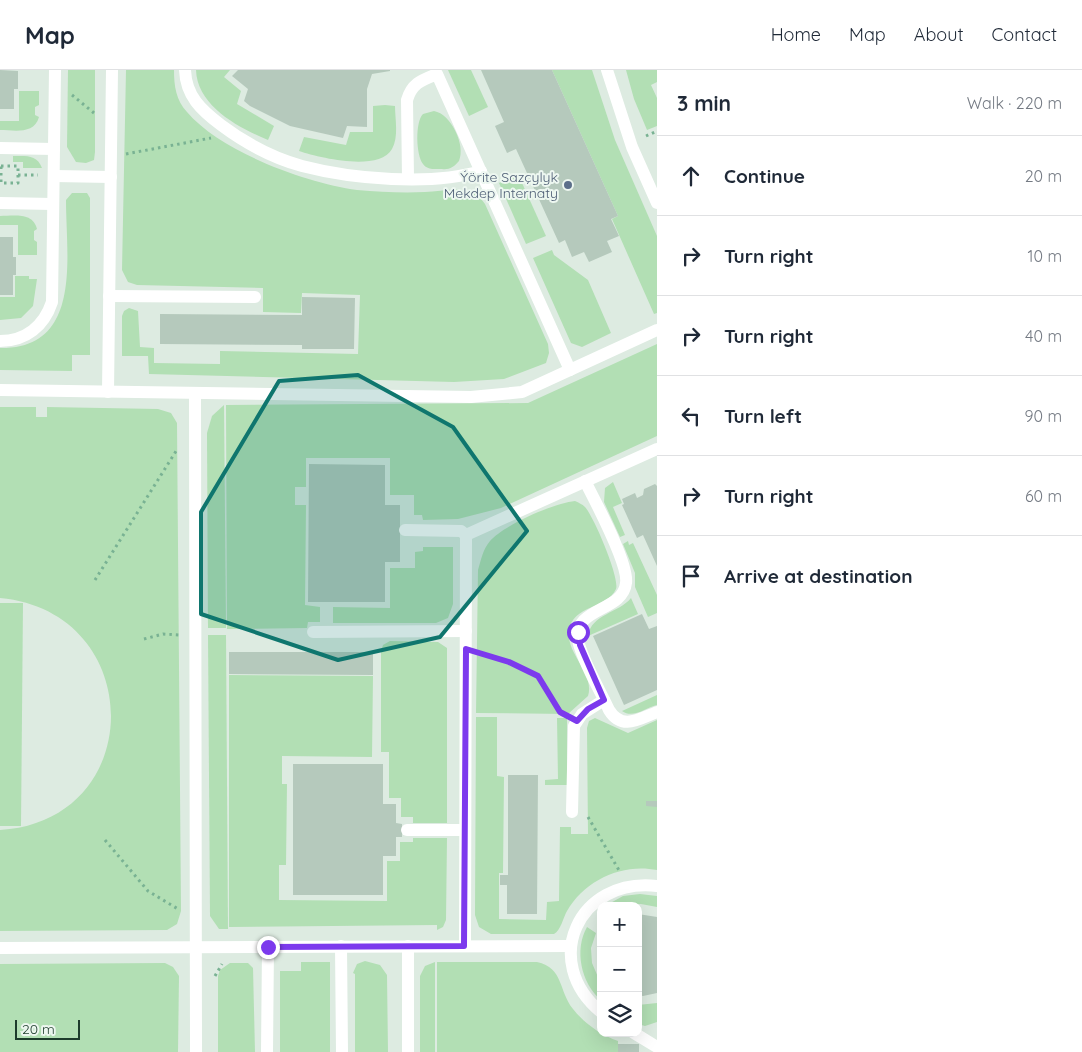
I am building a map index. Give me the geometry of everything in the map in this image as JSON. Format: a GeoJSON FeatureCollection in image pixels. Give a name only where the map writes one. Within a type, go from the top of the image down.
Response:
{"type":"FeatureCollection","features":[{"type":"Feature","properties":{"kind":"lane"},"geometry":{"type":"LineString","coordinates":[[0,341],[26,336],[38,327],[48,314],[53,295],[54,204],[48,176],[54,149],[55,70]]}},
{"type":"Feature","properties":{"kind":"lane"},"geometry":{"type":"LineString","coordinates":[[108,392],[112,70]]}},
{"type":"Feature","properties":{"kind":"lane"},"geometry":{"type":"LineString","coordinates":[[185,70],[189,94],[196,104],[231,132],[273,155],[302,166],[355,175],[408,179],[444,178],[481,171]]}},
{"type":"Feature","properties":{"kind":"lane"},"geometry":{"type":"LineString","coordinates":[[607,70],[628,138],[657,203]]}},
{"type":"Feature","properties":{"kind":"lane"},"geometry":{"type":"LineString","coordinates":[[408,179],[407,100],[410,90],[415,84],[437,74],[570,370]]}},
{"type":"Feature","properties":{"kind":"lane"},"geometry":{"type":"LineString","coordinates":[[0,148],[54,149]]}},
{"type":"Feature","properties":{"kind":"lane"},"geometry":{"type":"LineString","coordinates":[[48,176],[111,177]]}},
{"type":"Feature","properties":{"kind":"lane"},"geometry":{"type":"LineString","coordinates":[[0,203],[54,204]]}},
{"type":"Feature","properties":{"kind":"lane"},"geometry":{"type":"LineString","coordinates":[[109,296],[255,297]]}},
{"type":"Feature","properties":{"kind":"lane"},"geometry":{"type":"LineString","coordinates":[[0,390],[491,396],[522,392],[657,330]]}},
{"type":"Feature","properties":{"kind":"lane"},"geometry":{"type":"LineString","coordinates":[[195,393],[196,1052]]}},
{"type":"Feature","properties":{"kind":"lane"},"geometry":{"type":"LineString","coordinates":[[466,535],[657,449]]}},
{"type":"Feature","properties":{"kind":"lane"},"geometry":{"type":"LineString","coordinates":[[585,481],[623,565],[627,580],[621,596],[587,617],[578,632],[580,645],[612,715],[627,723],[657,712]]}},
{"type":"Feature","properties":{"kind":"lane"},"geometry":{"type":"LineString","coordinates":[[405,530],[461,531],[466,535]]}},
{"type":"Feature","properties":{"kind":"lane"},"geometry":{"type":"LineString","coordinates":[[464,946],[466,535]]}},
{"type":"Feature","properties":{"kind":"lane"},"geometry":{"type":"LineString","coordinates":[[313,632],[466,632]]}},
{"type":"Feature","properties":{"kind":"lane"},"geometry":{"type":"LineString","coordinates":[[572,812],[573,734],[577,721],[588,709],[604,700]]}},
{"type":"Feature","properties":{"kind":"lane"},"geometry":{"type":"LineString","coordinates":[[407,830],[465,830]]}},
{"type":"Feature","properties":{"kind":"lane"},"geometry":{"type":"LineString","coordinates":[[597,1009],[589,1002],[578,985],[572,966],[572,946],[577,926],[587,910],[602,896],[620,887],[640,884],[657,886]]}},
{"type":"Feature","properties":{"kind":"lane"},"geometry":{"type":"LineString","coordinates":[[341,946],[342,1052]]}},
{"type":"Feature","properties":{"kind":"lane"},"geometry":{"type":"LineString","coordinates":[[408,946],[408,1052]]}},
{"type":"Feature","properties":{"kind":"lane"},"geometry":{"type":"LineString","coordinates":[[0,948],[572,946]]}},
{"type":"Feature","properties":{"kind":"lane"},"geometry":{"type":"LineString","coordinates":[[267,1052],[268,947]]}},
{"type":"Feature","properties":{"kind":"lane"},"geometry":{"type":"LineString","coordinates":[[641,1037],[657,1047]]}},
{"type":"Feature","properties":{"kind":"path"},"geometry":{"type":"LineString","coordinates":[[55,86],[70,93],[98,118]]}},
{"type":"Feature","properties":{"kind":"path"},"geometry":{"type":"LineString","coordinates":[[645,137],[657,131]]}},
{"type":"Feature","properties":{"kind":"path"},"geometry":{"type":"LineString","coordinates":[[111,155],[212,138],[231,132]]}},
{"type":"Feature","properties":{"kind":"path"},"geometry":{"type":"LineString","coordinates":[[1,166],[18,166],[18,184],[1,183],[1,174],[1,166]]}},
{"type":"Feature","properties":{"kind":"path"},"geometry":{"type":"LineString","coordinates":[[18,175],[48,176]]}},
{"type":"Feature","properties":{"kind":"path"},"geometry":{"type":"LineString","coordinates":[[95,580],[180,446],[180,456]]}},
{"type":"Feature","properties":{"kind":"path"},"geometry":{"type":"LineString","coordinates":[[182,625],[182,645]]}},
{"type":"Feature","properties":{"kind":"path"},"geometry":{"type":"LineString","coordinates":[[144,639],[163,634],[182,635]]}},
{"type":"Feature","properties":{"kind":"path"},"geometry":{"type":"LineString","coordinates":[[466,649],[509,662],[538,676],[560,712],[577,721]]}},
{"type":"Feature","properties":{"kind":"path"},"geometry":{"type":"LineString","coordinates":[[572,812],[585,812],[621,873]]}},
{"type":"Feature","properties":{"kind":"path"},"geometry":{"type":"LineString","coordinates":[[105,840],[148,891],[183,910]]}},
{"type":"Feature","properties":{"kind":"path"},"geometry":{"type":"LineString","coordinates":[[215,986],[217,968],[229,960]]}},
{"type":"Feature","properties":{"kind":"highlighted area"},"geometry":{"type":"Polygon","coordinates":[[[358,375],[453,427],[527,531],[440,637],[338,660],[201,614],[201,512],[279,381],[358,375]]]}},
{"type":"Feature","properties":{"kind":"green space"},"geometry":{"type":"Polygon","coordinates":[[[68,70],[95,70],[95,152],[94,160],[86,163],[76,162],[67,147],[68,70]]]}},
{"type":"Feature","properties":{"kind":"green space"},"geometry":{"type":"Polygon","coordinates":[[[126,70],[174,70],[175,87],[180,103],[202,127],[242,152],[290,173],[357,190],[431,192],[463,190],[476,194],[485,204],[548,344],[549,353],[546,363],[504,379],[454,382],[149,374],[148,356],[122,356],[122,316],[124,311],[129,308],[138,311],[140,347],[154,348],[154,363],[220,364],[220,351],[358,354],[360,295],[302,293],[301,313],[263,312],[263,288],[137,285],[128,282],[122,270],[126,70]]]}},
{"type":"Feature","properties":{"kind":"green space"},"geometry":{"type":"Polygon","coordinates":[[[196,70],[230,70],[224,77],[241,91],[237,104],[274,126],[268,140],[245,129],[221,114],[204,94],[198,83],[196,70]]]}},
{"type":"Feature","properties":{"kind":"green space"},"geometry":{"type":"Polygon","coordinates":[[[448,70],[471,70],[488,107],[469,116],[448,70]]]}},
{"type":"Feature","properties":{"kind":"green space"},"geometry":{"type":"Polygon","coordinates":[[[552,70],[592,70],[615,140],[657,236],[657,313],[654,314],[612,219],[618,216],[552,70]]]}},
{"type":"Feature","properties":{"kind":"green space"},"geometry":{"type":"Polygon","coordinates":[[[626,70],[657,70],[657,82],[651,85],[657,98],[657,126],[647,130],[634,99],[626,70]]]}},
{"type":"Feature","properties":{"kind":"green space"},"geometry":{"type":"Polygon","coordinates":[[[19,91],[39,91],[39,105],[35,107],[35,115],[39,117],[33,127],[28,129],[17,131],[0,130],[0,121],[19,121],[19,91]]]}},
{"type":"Feature","properties":{"kind":"green space"},"geometry":{"type":"Polygon","coordinates":[[[373,106],[395,106],[396,128],[394,144],[385,156],[362,162],[334,160],[299,151],[304,137],[346,145],[350,132],[373,132],[373,106]]]}},
{"type":"Feature","properties":{"kind":"green space"},"geometry":{"type":"Polygon","coordinates":[[[434,111],[446,118],[456,131],[459,139],[461,154],[459,161],[445,169],[427,167],[423,164],[419,154],[417,139],[420,118],[423,114],[434,111]]]}},
{"type":"Feature","properties":{"kind":"green space"},"geometry":{"type":"Polygon","coordinates":[[[13,156],[34,158],[40,163],[42,168],[23,168],[23,162],[13,162],[13,156]]]}},
{"type":"Feature","properties":{"kind":"green space"},"geometry":{"type":"Polygon","coordinates":[[[518,174],[546,236],[526,244],[499,183],[518,174]]]}},
{"type":"Feature","properties":{"kind":"green space"},"geometry":{"type":"Polygon","coordinates":[[[72,193],[87,193],[90,198],[90,355],[72,355],[72,371],[0,370],[0,348],[27,344],[45,333],[57,317],[64,296],[67,272],[66,200],[72,193]]]}},
{"type":"Feature","properties":{"kind":"green space"},"geometry":{"type":"Polygon","coordinates":[[[0,216],[22,216],[32,220],[37,229],[34,231],[34,240],[37,242],[37,255],[18,255],[18,225],[0,225],[0,216]]]}},
{"type":"Feature","properties":{"kind":"green space"},"geometry":{"type":"Polygon","coordinates":[[[552,250],[554,255],[588,280],[611,333],[582,347],[571,343],[533,258],[552,250]]]}},
{"type":"Feature","properties":{"kind":"green space"},"geometry":{"type":"Polygon","coordinates":[[[15,276],[29,276],[29,279],[37,279],[33,306],[21,318],[0,320],[0,297],[15,297],[15,276]]]}},
{"type":"Feature","properties":{"kind":"green space"},"geometry":{"type":"Polygon","coordinates":[[[657,344],[657,436],[501,508],[458,519],[423,520],[422,515],[414,515],[414,495],[390,495],[390,458],[306,458],[306,487],[295,487],[295,505],[306,505],[305,605],[320,607],[320,622],[308,622],[307,628],[227,629],[226,405],[528,403],[657,344]]]}},
{"type":"Feature","properties":{"kind":"green space"},"geometry":{"type":"Polygon","coordinates":[[[224,405],[226,628],[208,628],[207,433],[212,416],[224,405]]]}},
{"type":"Feature","properties":{"kind":"green space"},"geometry":{"type":"Polygon","coordinates":[[[0,407],[36,407],[36,417],[47,417],[47,407],[158,409],[171,413],[177,423],[181,911],[177,924],[167,930],[0,931],[0,830],[49,818],[83,792],[104,756],[111,716],[104,675],[83,639],[49,612],[0,598],[0,407]]]}},
{"type":"Feature","properties":{"kind":"green space"},"geometry":{"type":"Polygon","coordinates":[[[613,482],[622,503],[613,507],[625,535],[620,537],[604,502],[605,488],[613,482]]]}},
{"type":"Feature","properties":{"kind":"green space"},"geometry":{"type":"Polygon","coordinates":[[[575,501],[585,507],[594,522],[610,561],[616,583],[616,589],[612,595],[576,616],[569,631],[572,648],[588,679],[588,696],[568,714],[476,713],[478,570],[484,551],[490,541],[506,528],[555,506],[575,501]]]}},
{"type":"Feature","properties":{"kind":"green space"},"geometry":{"type":"Polygon","coordinates":[[[628,541],[629,545],[633,543],[657,595],[657,613],[648,617],[635,587],[635,573],[623,544],[628,541]]]}},
{"type":"Feature","properties":{"kind":"green space"},"geometry":{"type":"Polygon","coordinates":[[[423,547],[453,547],[453,604],[448,618],[436,623],[333,623],[333,607],[390,608],[390,568],[415,568],[415,552],[423,551],[423,547]]]}},
{"type":"Feature","properties":{"kind":"green space"},"geometry":{"type":"Polygon","coordinates":[[[631,598],[638,614],[588,636],[594,623],[631,598]]]}},
{"type":"Feature","properties":{"kind":"green space"},"geometry":{"type":"Polygon","coordinates":[[[0,603],[23,603],[21,826],[0,826],[0,603]]]}},
{"type":"Feature","properties":{"kind":"green space"},"geometry":{"type":"Polygon","coordinates":[[[208,635],[226,635],[228,929],[219,929],[210,916],[208,635]]]}},
{"type":"Feature","properties":{"kind":"green space"},"geometry":{"type":"Polygon","coordinates":[[[390,641],[438,642],[447,648],[447,823],[413,823],[413,817],[401,817],[401,798],[389,798],[389,752],[381,752],[381,651],[383,645],[390,641]]]}},
{"type":"Feature","properties":{"kind":"green space"},"geometry":{"type":"Polygon","coordinates":[[[229,675],[373,676],[372,757],[282,756],[282,784],[287,784],[286,865],[279,865],[279,900],[387,901],[387,861],[400,861],[400,842],[413,842],[413,838],[447,838],[446,920],[443,927],[437,930],[437,925],[229,927],[229,675]]]}},
{"type":"Feature","properties":{"kind":"green space"},"geometry":{"type":"Polygon","coordinates":[[[657,695],[657,705],[630,714],[622,711],[657,695]]]}},
{"type":"Feature","properties":{"kind":"green space"},"geometry":{"type":"Polygon","coordinates":[[[476,717],[497,717],[497,776],[504,777],[503,873],[499,873],[499,919],[546,920],[547,902],[559,901],[560,827],[571,827],[571,834],[588,834],[587,728],[589,721],[595,718],[628,733],[657,720],[657,870],[631,869],[606,876],[594,883],[575,900],[567,911],[562,924],[554,934],[491,934],[479,927],[475,915],[476,717]]]}},
{"type":"Feature","properties":{"kind":"green space"},"geometry":{"type":"Polygon","coordinates":[[[557,718],[567,718],[567,785],[545,785],[545,780],[558,779],[557,718]]]}},
{"type":"Feature","properties":{"kind":"green space"},"geometry":{"type":"Polygon","coordinates":[[[640,894],[657,896],[657,907],[642,904],[642,902],[612,902],[623,896],[640,894]]]}},
{"type":"Feature","properties":{"kind":"green space"},"geometry":{"type":"Polygon","coordinates":[[[587,927],[596,933],[591,948],[592,963],[597,975],[597,996],[584,975],[580,956],[583,936],[587,927]]]}},
{"type":"Feature","properties":{"kind":"green space"},"geometry":{"type":"Polygon","coordinates":[[[365,961],[380,965],[387,975],[388,1052],[355,1052],[355,974],[353,973],[357,964],[365,961]]]}},
{"type":"Feature","properties":{"kind":"green space"},"geometry":{"type":"Polygon","coordinates":[[[301,962],[330,962],[330,1052],[280,1052],[280,971],[301,971],[301,962]]]}},
{"type":"Feature","properties":{"kind":"green space"},"geometry":{"type":"Polygon","coordinates":[[[435,962],[435,1052],[420,1052],[420,976],[425,966],[435,962]]]}},
{"type":"Feature","properties":{"kind":"green space"},"geometry":{"type":"Polygon","coordinates":[[[437,962],[537,962],[546,965],[556,974],[573,1009],[597,1030],[597,1037],[608,1037],[618,1041],[618,1052],[437,1052],[437,962]]]}},
{"type":"Feature","properties":{"kind":"green space"},"geometry":{"type":"Polygon","coordinates":[[[165,963],[173,967],[179,976],[178,1052],[0,1052],[0,964],[165,963]]]}},
{"type":"Feature","properties":{"kind":"green space"},"geometry":{"type":"Polygon","coordinates":[[[230,963],[248,963],[253,968],[255,1052],[218,1052],[218,976],[220,970],[230,963]]]}},
{"type":"Feature","properties":{"kind":"green space"},"geometry":{"type":"Polygon","coordinates":[[[657,1003],[657,1022],[642,1025],[642,1005],[657,1003]]]}},
{"type":"Feature","properties":{"kind":"building"},"geometry":{"type":"Polygon","coordinates":[[[0,70],[18,71],[18,89],[14,89],[14,109],[0,109],[0,70]]]}},
{"type":"Feature","properties":{"kind":"building"},"geometry":{"type":"Polygon","coordinates":[[[238,70],[390,71],[372,74],[367,89],[367,127],[347,126],[343,138],[290,126],[250,106],[244,101],[248,89],[232,76],[238,70]]]}},
{"type":"Feature","properties":{"kind":"building","name":"Ýörite Sazçylyk Mekdep Internaty"},"geometry":{"type":"Polygon","coordinates":[[[481,70],[552,70],[618,216],[611,219],[619,236],[607,241],[612,252],[589,262],[584,252],[572,257],[565,240],[559,243],[516,149],[507,153],[495,126],[504,122],[481,70]]]}},
{"type":"Feature","properties":{"kind":"building"},"geometry":{"type":"Polygon","coordinates":[[[0,237],[13,237],[13,257],[16,257],[16,275],[13,275],[13,295],[0,295],[0,237]]]}},
{"type":"Feature","properties":{"kind":"building"},"geometry":{"type":"Polygon","coordinates":[[[302,297],[355,298],[354,349],[302,349],[302,345],[160,344],[160,314],[302,315],[302,297]]]}},
{"type":"Feature","properties":{"kind":"building"},"geometry":{"type":"Polygon","coordinates":[[[309,464],[385,465],[385,505],[400,505],[400,562],[385,562],[385,602],[308,602],[309,464]]]}},
{"type":"Feature","properties":{"kind":"building"},"geometry":{"type":"Polygon","coordinates":[[[655,484],[657,486],[657,566],[643,535],[637,538],[622,505],[624,504],[622,499],[635,493],[637,498],[643,495],[644,489],[655,484]]]}},
{"type":"Feature","properties":{"kind":"building"},"geometry":{"type":"Polygon","coordinates":[[[642,614],[649,629],[657,626],[657,690],[624,705],[593,636],[642,614]]]}},
{"type":"Feature","properties":{"kind":"building"},"geometry":{"type":"Polygon","coordinates":[[[229,652],[373,652],[373,675],[229,674],[229,652]]]}},
{"type":"Feature","properties":{"kind":"building"},"geometry":{"type":"Polygon","coordinates":[[[293,764],[383,764],[383,804],[396,804],[396,823],[402,824],[402,837],[396,837],[396,856],[383,856],[383,895],[293,895],[293,764]]]}},
{"type":"Feature","properties":{"kind":"building"},"geometry":{"type":"Polygon","coordinates":[[[508,775],[538,775],[537,914],[507,914],[507,885],[500,885],[500,875],[508,875],[508,775]]]}},
{"type":"Feature","properties":{"kind":"building"},"geometry":{"type":"Polygon","coordinates":[[[646,801],[657,801],[657,807],[646,806],[646,801]]]}},
{"type":"Feature","properties":{"kind":"building"},"geometry":{"type":"Polygon","coordinates":[[[642,915],[657,917],[657,993],[643,996],[642,915]]]}},
{"type":"Feature","properties":{"kind":"building"},"geometry":{"type":"Polygon","coordinates":[[[618,1044],[639,1044],[639,1052],[618,1052],[618,1044]]]}},
{"type":"Feature","properties":{"kind":"place","name":"Ýörite Sazçylyk Mekdep Internaty"},"geometry":{"type":"Point","coordinates":[568,185]}},
{"type":"Feature","properties":{"kind":"route"},"geometry":{"type":"LineString","coordinates":[[268,947],[464,946],[466,649],[509,662],[538,676],[560,712],[577,721],[588,709],[604,700],[580,645],[578,632]]}}]}
